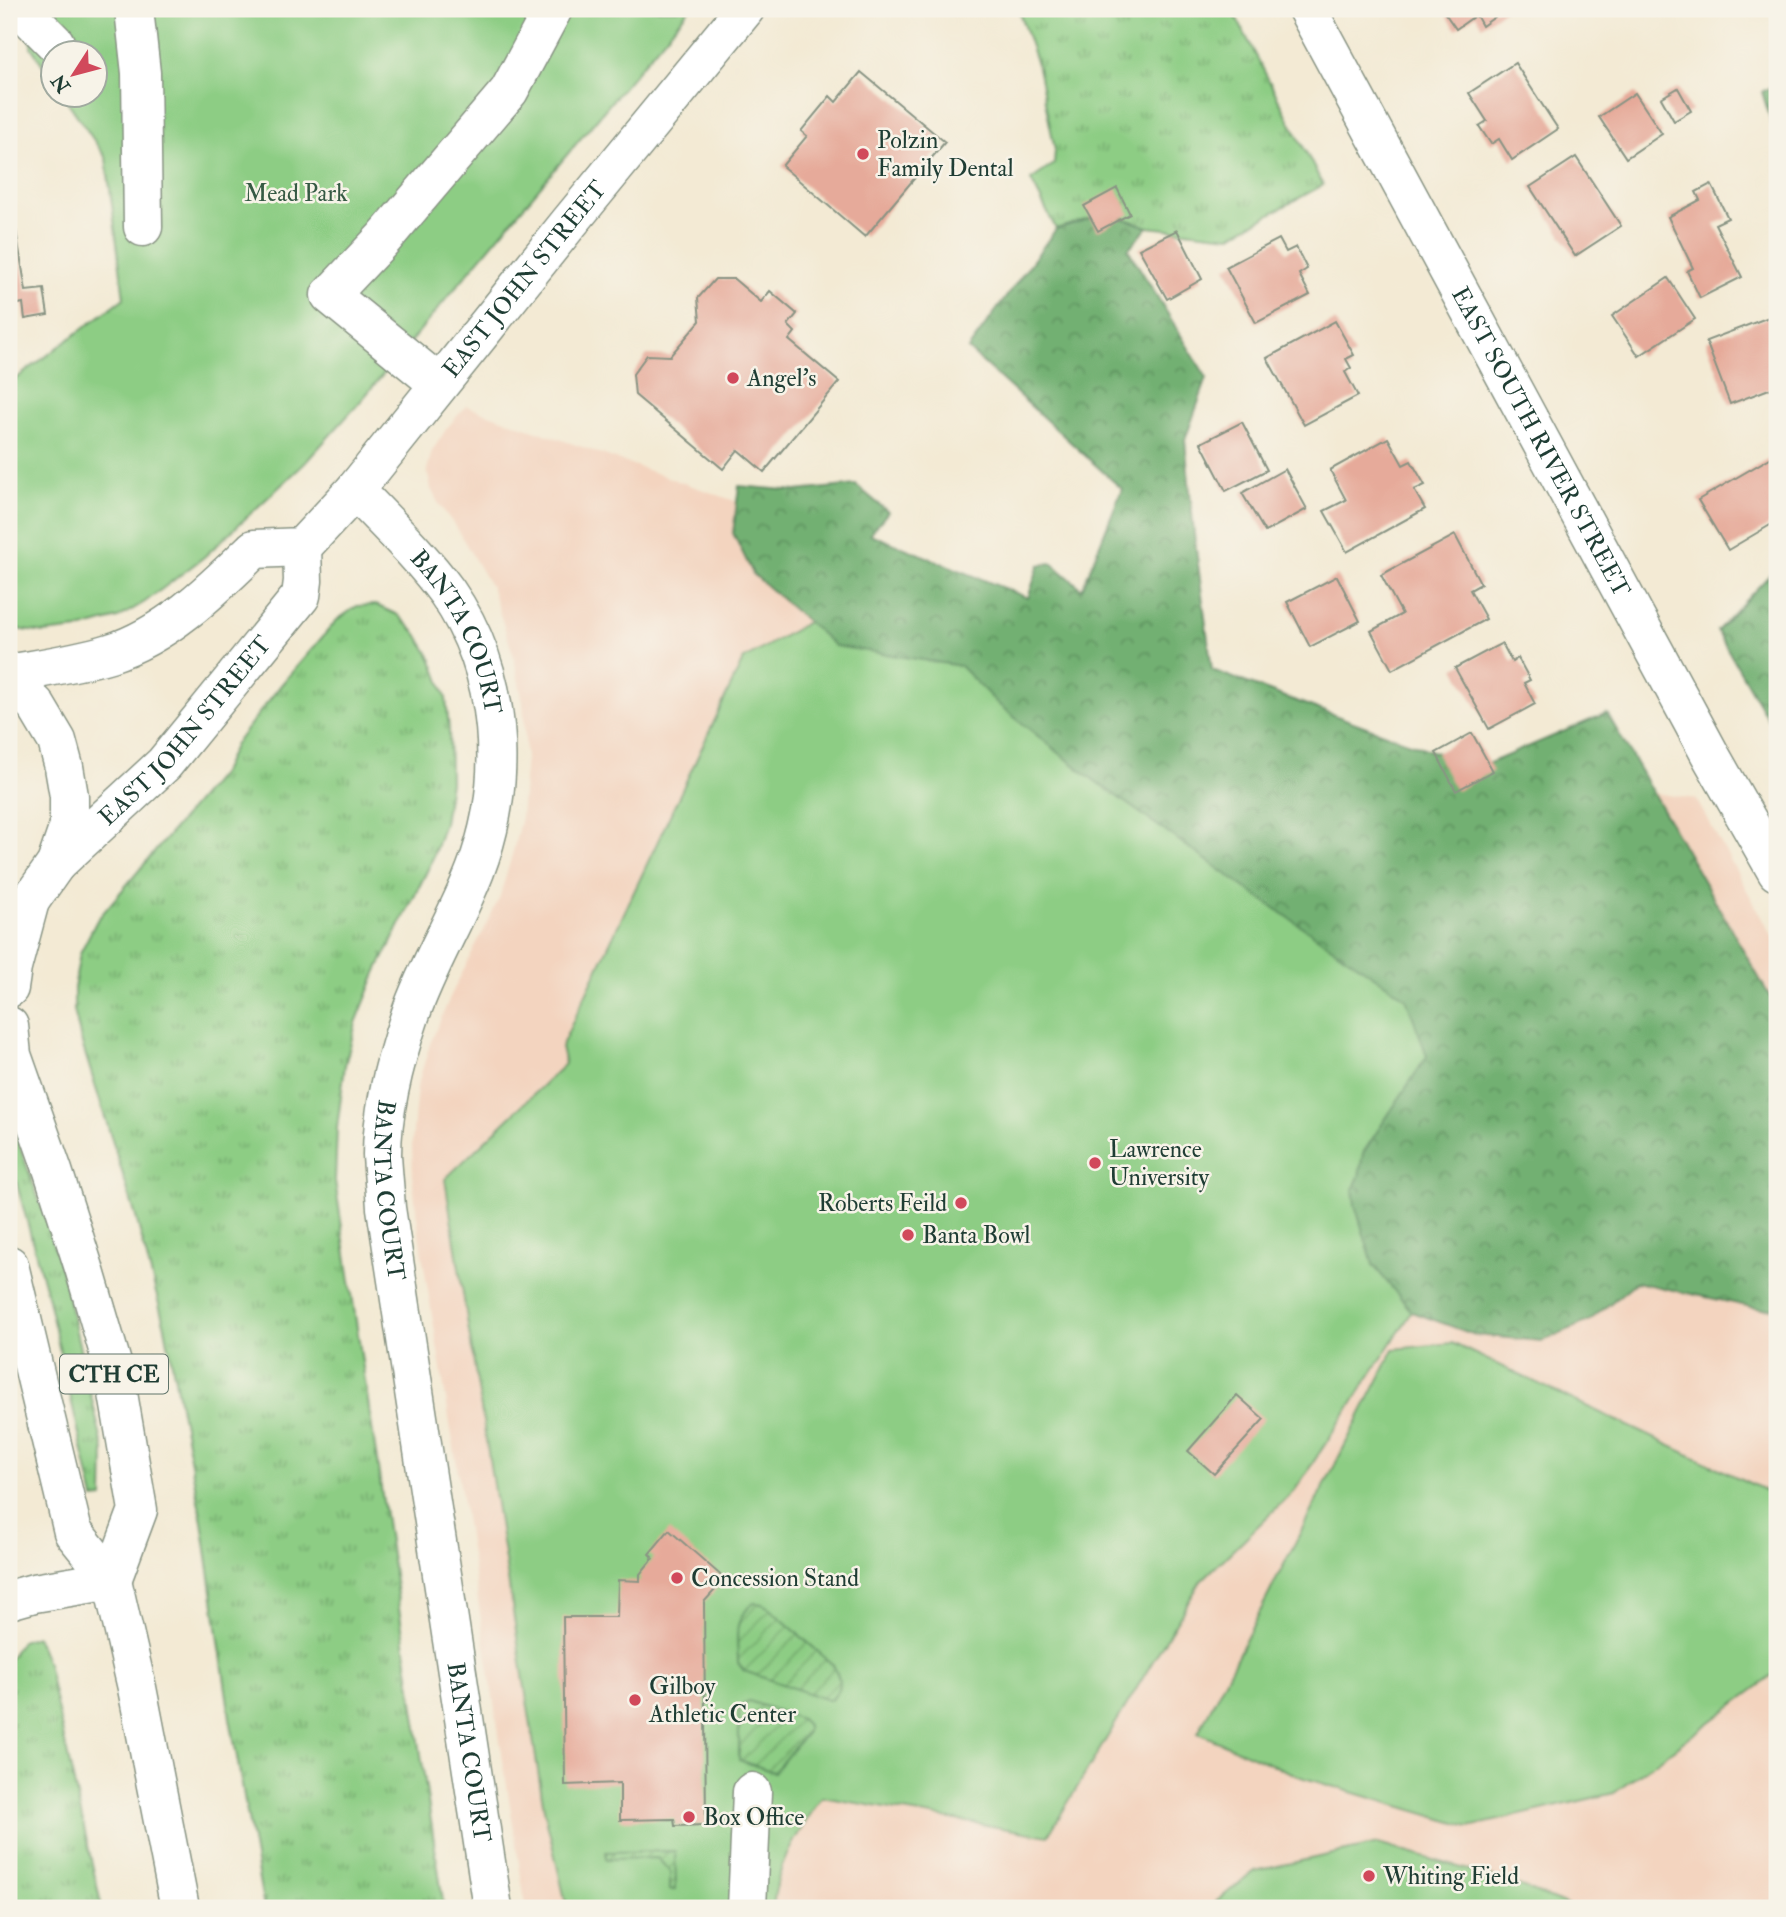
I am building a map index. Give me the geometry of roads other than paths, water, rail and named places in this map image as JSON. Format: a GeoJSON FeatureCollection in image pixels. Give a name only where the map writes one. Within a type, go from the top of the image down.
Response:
{"type":"FeatureCollection","features":[{"type":"Feature","properties":{"kind":"street"},"geometry":{"type":"LineString","coordinates":[[21,9],[50,38]]}},
{"type":"Feature","properties":{"kind":"street"},"geometry":{"type":"LineString","coordinates":[[134,9],[141,73],[143,227]]}},
{"type":"Feature","properties":{"kind":"street"},"geometry":{"type":"LineString","coordinates":[[439,384],[330,295],[384,238],[509,91],[553,9]]}},
{"type":"Feature","properties":{"kind":"street","name":"EAST JOHN STREET"},"geometry":{"type":"LineString","coordinates":[[56,864],[164,764],[301,596],[302,547],[355,490],[745,9]]}},
{"type":"Feature","properties":{"kind":"street","name":"EAST SOUTH RIVER STREET"},"geometry":{"type":"LineString","coordinates":[[1307,9],[1712,758],[1777,872]]}},
{"type":"Feature","properties":{"kind":"street","name":"BANTA COURT"},"geometry":{"type":"LineString","coordinates":[[355,490],[419,557],[448,594],[468,628],[484,666],[494,709],[497,753],[491,819],[476,868],[411,1012],[395,1064],[386,1112],[382,1155],[386,1208],[493,1908]]}},
{"type":"Feature","properties":{"kind":"street"},"geometry":{"type":"LineString","coordinates":[[9,674],[111,653],[155,631],[188,610],[254,549],[302,547]]}},
{"type":"Feature","properties":{"kind":"street"},"geometry":{"type":"LineString","coordinates":[[9,681],[36,704],[57,741],[69,796],[68,826],[56,864],[20,909],[9,988]]}},
{"type":"Feature","properties":{"kind":"street","name":"CTH CE"},"geometry":{"type":"LineString","coordinates":[[9,1026],[12,1055],[80,1256],[114,1370],[138,1510],[112,1580]]}},
{"type":"Feature","properties":{"kind":"street","name":"CTH CE"},"geometry":{"type":"LineString","coordinates":[[9,1265],[73,1532],[112,1580],[137,1688],[180,1908]]}},
{"type":"Feature","properties":{"kind":"street"},"geometry":{"type":"LineString","coordinates":[[9,1600],[34,1593],[112,1580]]}},
{"type":"Feature","properties":{"kind":"street"},"geometry":{"type":"LineString","coordinates":[[747,1908],[752,1792]]}},
{"type":"Feature","properties":{"kind":"place","name":"Polzin Family Dental"},"geometry":{"type":"Point","coordinates":[863,154]}},
{"type":"Feature","properties":{"kind":"place","name":"Angel's"},"geometry":{"type":"Point","coordinates":[733,378]}},
{"type":"Feature","properties":{"kind":"place","name":"Lawrence University"},"geometry":{"type":"Point","coordinates":[1095,1163]}},
{"type":"Feature","properties":{"kind":"place","name":"Roberts Feild"},"geometry":{"type":"Point","coordinates":[961,1203]}},
{"type":"Feature","properties":{"kind":"place","name":"Banta Bowl"},"geometry":{"type":"Point","coordinates":[908,1235]}},
{"type":"Feature","properties":{"kind":"place","name":"Concession Stand"},"geometry":{"type":"Point","coordinates":[677,1578]}},
{"type":"Feature","properties":{"kind":"place","name":"Gilboy Athletic Center"},"geometry":{"type":"Point","coordinates":[635,1700]}},
{"type":"Feature","properties":{"kind":"place","name":"Box Office"},"geometry":{"type":"Point","coordinates":[689,1817]}},
{"type":"Feature","properties":{"kind":"place","name":"Whiting Field"},"geometry":{"type":"Point","coordinates":[1369,1876]}},
{"type":"Feature","properties":{"kind":"park label","name":"Mead Park"},"geometry":{"type":"Point","coordinates":[296,193]}}]}
